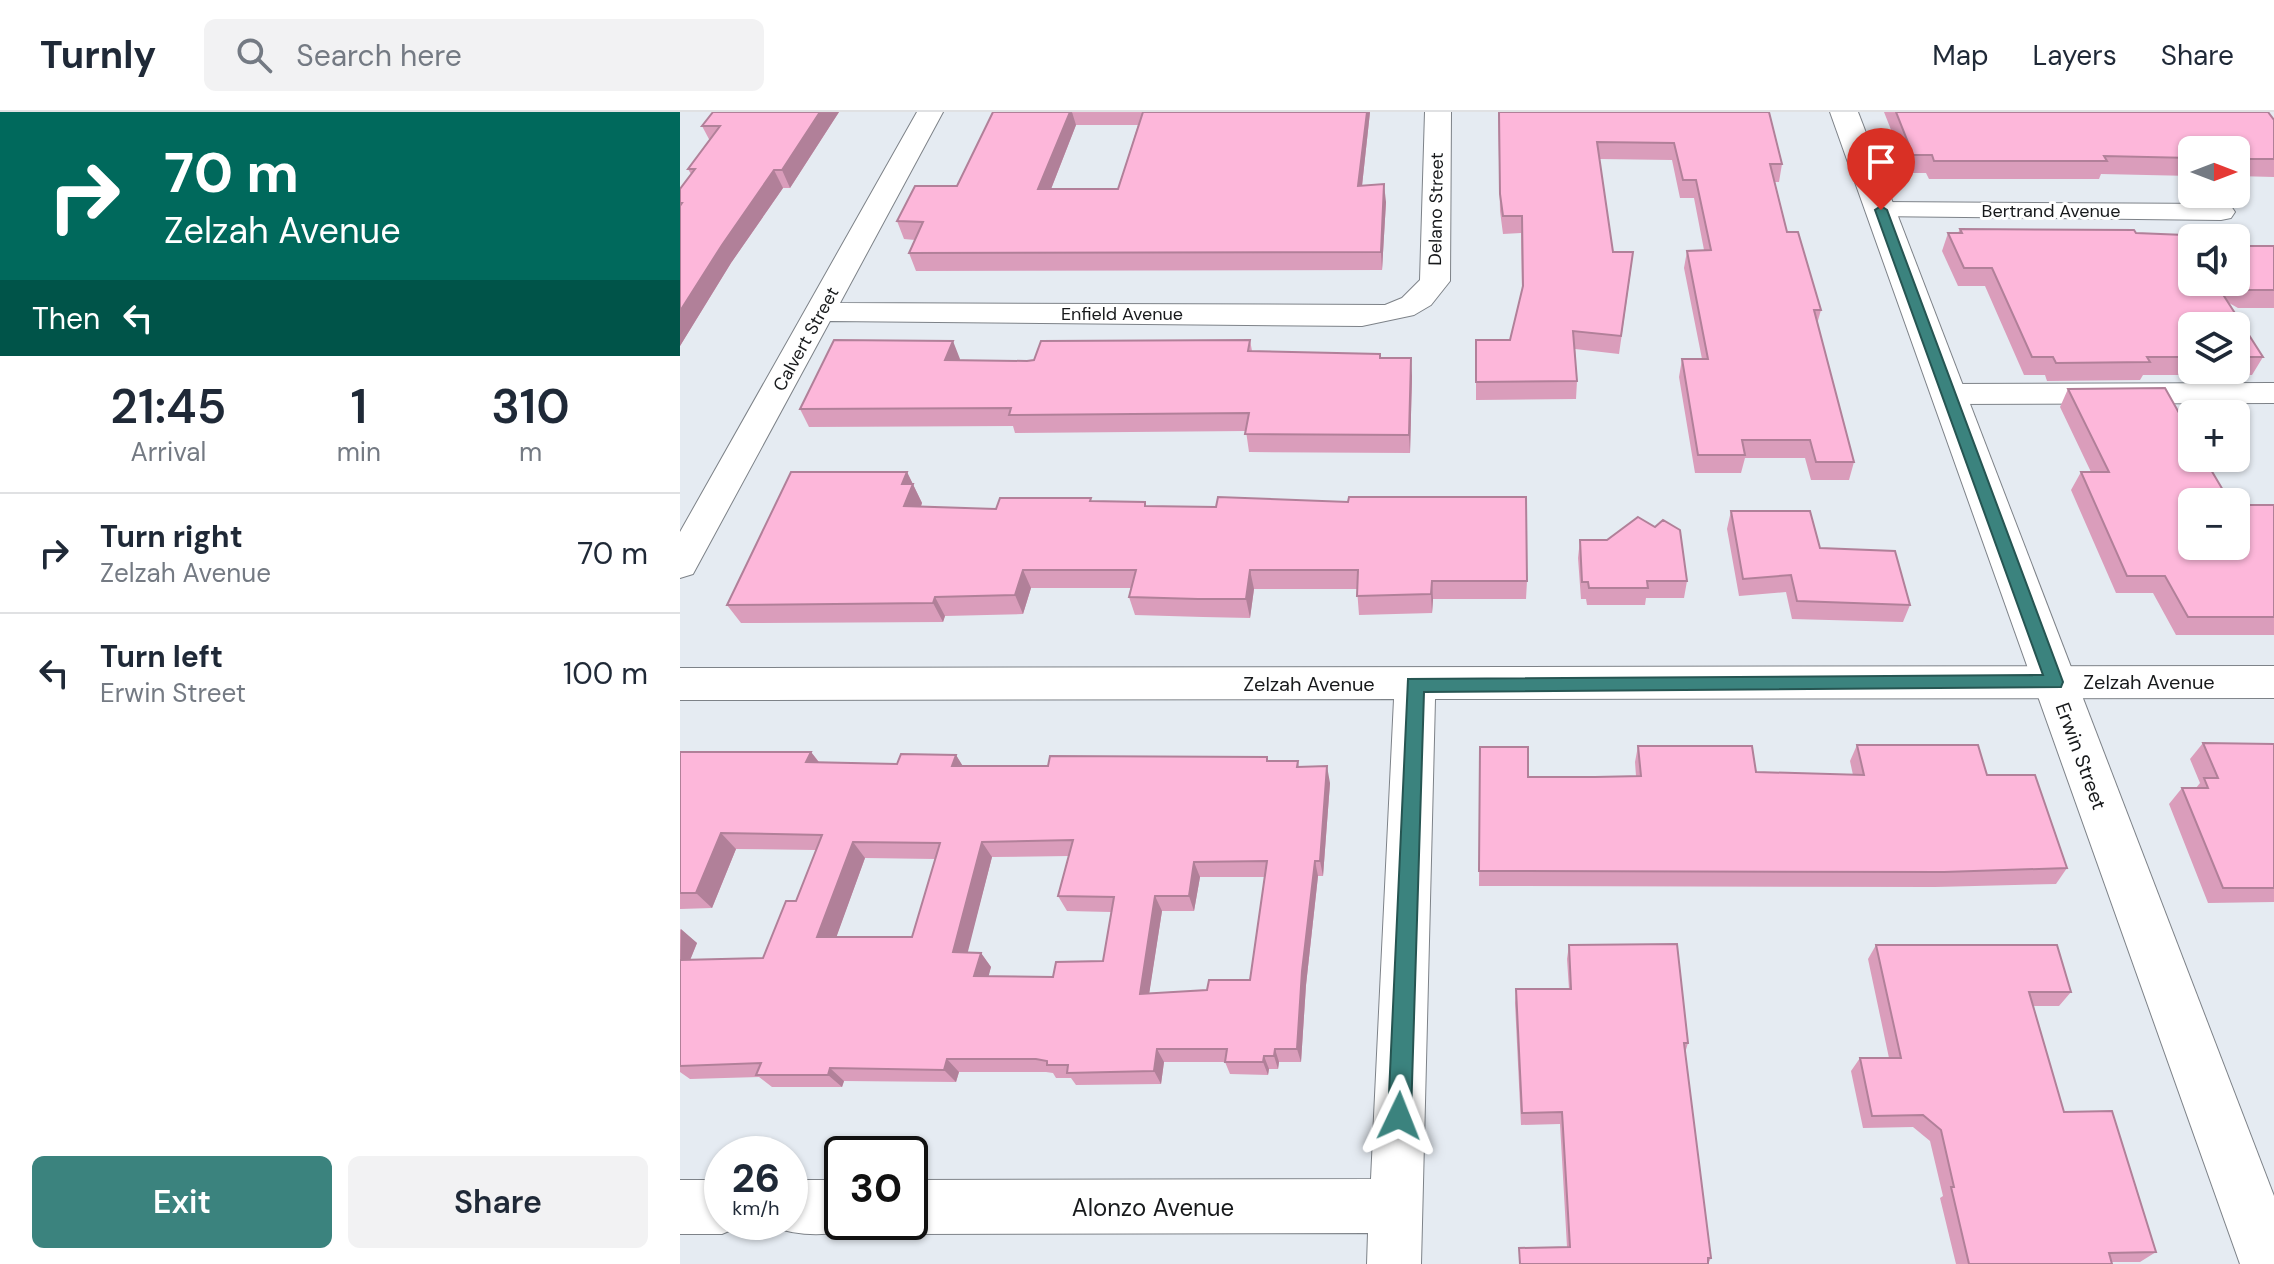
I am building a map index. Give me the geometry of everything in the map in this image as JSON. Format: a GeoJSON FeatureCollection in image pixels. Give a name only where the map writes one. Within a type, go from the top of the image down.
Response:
{"type":"FeatureCollection","features":[{"type":"Feature","properties":{"kind":"street","name":"Calvert Street"},"geometry":{"type":"LineString","coordinates":[[680,565],[930,112]]}},
{"type":"Feature","properties":{"kind":"street","name":"Delano Street"},"geometry":{"type":"LineString","coordinates":[[1419,300],[1435,281],[1438,112]]}},
{"type":"Feature","properties":{"kind":"street","name":"Erwin Street"},"geometry":{"type":"LineString","coordinates":[[1844,112],[2270,1264]]}},
{"type":"Feature","properties":{"kind":"street","name":"Bertrand Avenue"},"geometry":{"type":"LineString","coordinates":[[1881,210],[2221,212]]}},
{"type":"Feature","properties":{"kind":"street","name":"Enfield Avenue"},"geometry":{"type":"LineString","coordinates":[[821,312],[1362,317],[1399,313],[1419,300]]}},
{"type":"Feature","properties":{"kind":"street"},"geometry":{"type":"LineString","coordinates":[[1948,394],[2274,393]]}},
{"type":"Feature","properties":{"kind":"street","name":"Zelzah Avenue"},"geometry":{"type":"LineString","coordinates":[[680,684],[2274,682]]}},
{"type":"Feature","properties":{"kind":"street"},"geometry":{"type":"LineString","coordinates":[[1394,1264],[1415,684]]}},
{"type":"Feature","properties":{"kind":"street","name":"Alonzo Avenue"},"geometry":{"type":"LineString","coordinates":[[928,1207],[1396,1206]]}},
{"type":"Feature","properties":{"kind":"street"},"geometry":{"type":"LineString","coordinates":[[680,1207],[704,1207]]}},
{"type":"Feature","properties":{"kind":"building"},"geometry":{"type":"Polygon","coordinates":[[[713,112],[820,112],[782,170],[774,170],[680,311],[680,189],[695,169],[688,169],[720,126],[702,126],[713,112]]]}},
{"type":"Feature","properties":{"kind":"building"},"geometry":{"type":"Polygon","coordinates":[[[993,112],[1070,112],[1038,189],[1118,189],[1143,112],[1367,112],[1358,186],[1384,184],[1381,252],[909,253],[923,222],[897,221],[915,186],[957,186],[993,112]]]}},
{"type":"Feature","properties":{"kind":"building"},"geometry":{"type":"Polygon","coordinates":[[[1499,112],[1769,112],[1782,164],[1770,164],[1787,232],[1798,232],[1821,310],[1814,310],[1854,462],[1816,462],[1810,440],[1742,440],[1745,455],[1698,455],[1682,359],[1708,359],[1687,251],[1711,250],[1696,180],[1683,180],[1674,143],[1597,142],[1613,252],[1633,252],[1621,336],[1573,331],[1577,381],[1476,382],[1476,340],[1510,340],[1523,286],[1522,216],[1503,216],[1499,112]]]}},
{"type":"Feature","properties":{"kind":"building"},"geometry":{"type":"Polygon","coordinates":[[[1896,112],[2268,112],[2274,120],[2274,159],[2250,159],[2250,136],[2178,136],[2178,158],[2104,156],[2107,161],[1934,161],[1932,155],[1913,155],[1896,112]]]}},
{"type":"Feature","properties":{"kind":"building"},"geometry":{"type":"Polygon","coordinates":[[[1960,229],[2134,230],[2136,233],[2178,235],[2178,296],[2224,296],[2234,312],[2178,312],[2178,357],[2147,357],[2150,362],[2056,363],[2053,357],[2032,357],[1992,268],[1964,268],[1948,233],[1962,233],[1960,229]]]}},
{"type":"Feature","properties":{"kind":"building"},"geometry":{"type":"Polygon","coordinates":[[[2250,246],[2274,246],[2274,290],[2250,290],[2250,246]]]}},
{"type":"Feature","properties":{"kind":"building"},"geometry":{"type":"Polygon","coordinates":[[[2250,337],[2263,357],[2250,357],[2250,337]]]}},
{"type":"Feature","properties":{"kind":"building"},"geometry":{"type":"Polygon","coordinates":[[[834,340],[953,341],[945,360],[1034,360],[1041,341],[1250,340],[1248,351],[1380,354],[1380,358],[1411,358],[1409,435],[1245,434],[1249,413],[1009,415],[1011,408],[800,409],[834,340]]]}},
{"type":"Feature","properties":{"kind":"building"},"geometry":{"type":"Polygon","coordinates":[[[2165,388],[2178,411],[2178,472],[2212,472],[2222,488],[2178,488],[2178,560],[2250,560],[2250,505],[2274,505],[2274,617],[2188,617],[2165,576],[2127,576],[2081,472],[2109,472],[2068,389],[2165,388]]]}},
{"type":"Feature","properties":{"kind":"building"},"geometry":{"type":"Polygon","coordinates":[[[791,472],[907,472],[902,484],[913,484],[904,506],[996,509],[1000,498],[1091,498],[1090,501],[1145,502],[1145,506],[1216,507],[1218,497],[1348,502],[1349,497],[1526,497],[1527,581],[1432,581],[1431,594],[1357,596],[1358,570],[1250,570],[1246,599],[1198,599],[1129,597],[1136,570],[1023,570],[1015,595],[935,597],[933,603],[727,605],[791,472]]]}},
{"type":"Feature","properties":{"kind":"building"},"geometry":{"type":"Polygon","coordinates":[[[1731,511],[1810,511],[1820,548],[1895,551],[1910,605],[1797,601],[1791,575],[1743,579],[1731,511]]]}},
{"type":"Feature","properties":{"kind":"building"},"geometry":{"type":"Polygon","coordinates":[[[1638,517],[1655,527],[1663,520],[1680,530],[1687,581],[1647,581],[1648,588],[1589,588],[1588,582],[1582,582],[1580,540],[1607,540],[1638,517]]]}},
{"type":"Feature","properties":{"kind":"building"},"geometry":{"type":"Polygon","coordinates":[[[2203,743],[2274,744],[2274,888],[2223,888],[2182,788],[2208,788],[2204,778],[2218,778],[2203,743]]]}},
{"type":"Feature","properties":{"kind":"building"},"geometry":{"type":"Polygon","coordinates":[[[1857,745],[1978,745],[1987,775],[2035,775],[2067,868],[1944,872],[1479,871],[1480,747],[1528,747],[1528,777],[1641,776],[1638,746],[1752,746],[1756,772],[1864,775],[1857,745]]]}},
{"type":"Feature","properties":{"kind":"building"},"geometry":{"type":"Polygon","coordinates":[[[680,752],[811,752],[806,762],[897,764],[901,754],[956,755],[952,766],[1048,766],[1050,756],[1267,757],[1267,761],[1298,761],[1297,767],[1327,766],[1320,861],[1315,861],[1302,971],[1297,1049],[1275,1049],[1274,1056],[1264,1056],[1263,1062],[1225,1062],[1227,1049],[1157,1049],[1154,1071],[1067,1073],[1068,1065],[1047,1065],[1047,1061],[1036,1059],[947,1059],[944,1070],[830,1068],[828,1075],[756,1075],[761,1063],[680,1066],[680,960],[763,958],[786,901],[796,901],[822,835],[721,833],[696,893],[680,893],[680,752]],[[1073,840],[982,842],[953,952],[981,953],[974,976],[1053,977],[1056,962],[1103,961],[1114,897],[1058,896],[1073,840]],[[853,842],[817,937],[912,937],[940,843],[853,842]],[[1267,861],[1194,862],[1189,896],[1155,896],[1140,994],[1207,990],[1209,980],[1250,980],[1267,861]]]}},
{"type":"Feature","properties":{"kind":"building"},"geometry":{"type":"Polygon","coordinates":[[[1677,944],[1688,1043],[1684,1043],[1711,1258],[1708,1258],[1708,1264],[1520,1264],[1519,1248],[1570,1247],[1562,1112],[1522,1113],[1516,989],[1571,989],[1569,945],[1677,944]]]}},
{"type":"Feature","properties":{"kind":"building"},"geometry":{"type":"Polygon","coordinates":[[[1876,945],[2057,945],[2071,992],[2029,992],[2064,1112],[2112,1111],[2156,1252],[2109,1253],[2112,1264],[1969,1264],[1941,1130],[1923,1115],[1872,1116],[1860,1058],[1901,1058],[1876,945]]]}},
{"type":"Feature","properties":{"kind":"route"},"geometry":{"type":"LineString","coordinates":[[1399,1116],[1415,684],[2054,682],[1881,210]]}}]}
